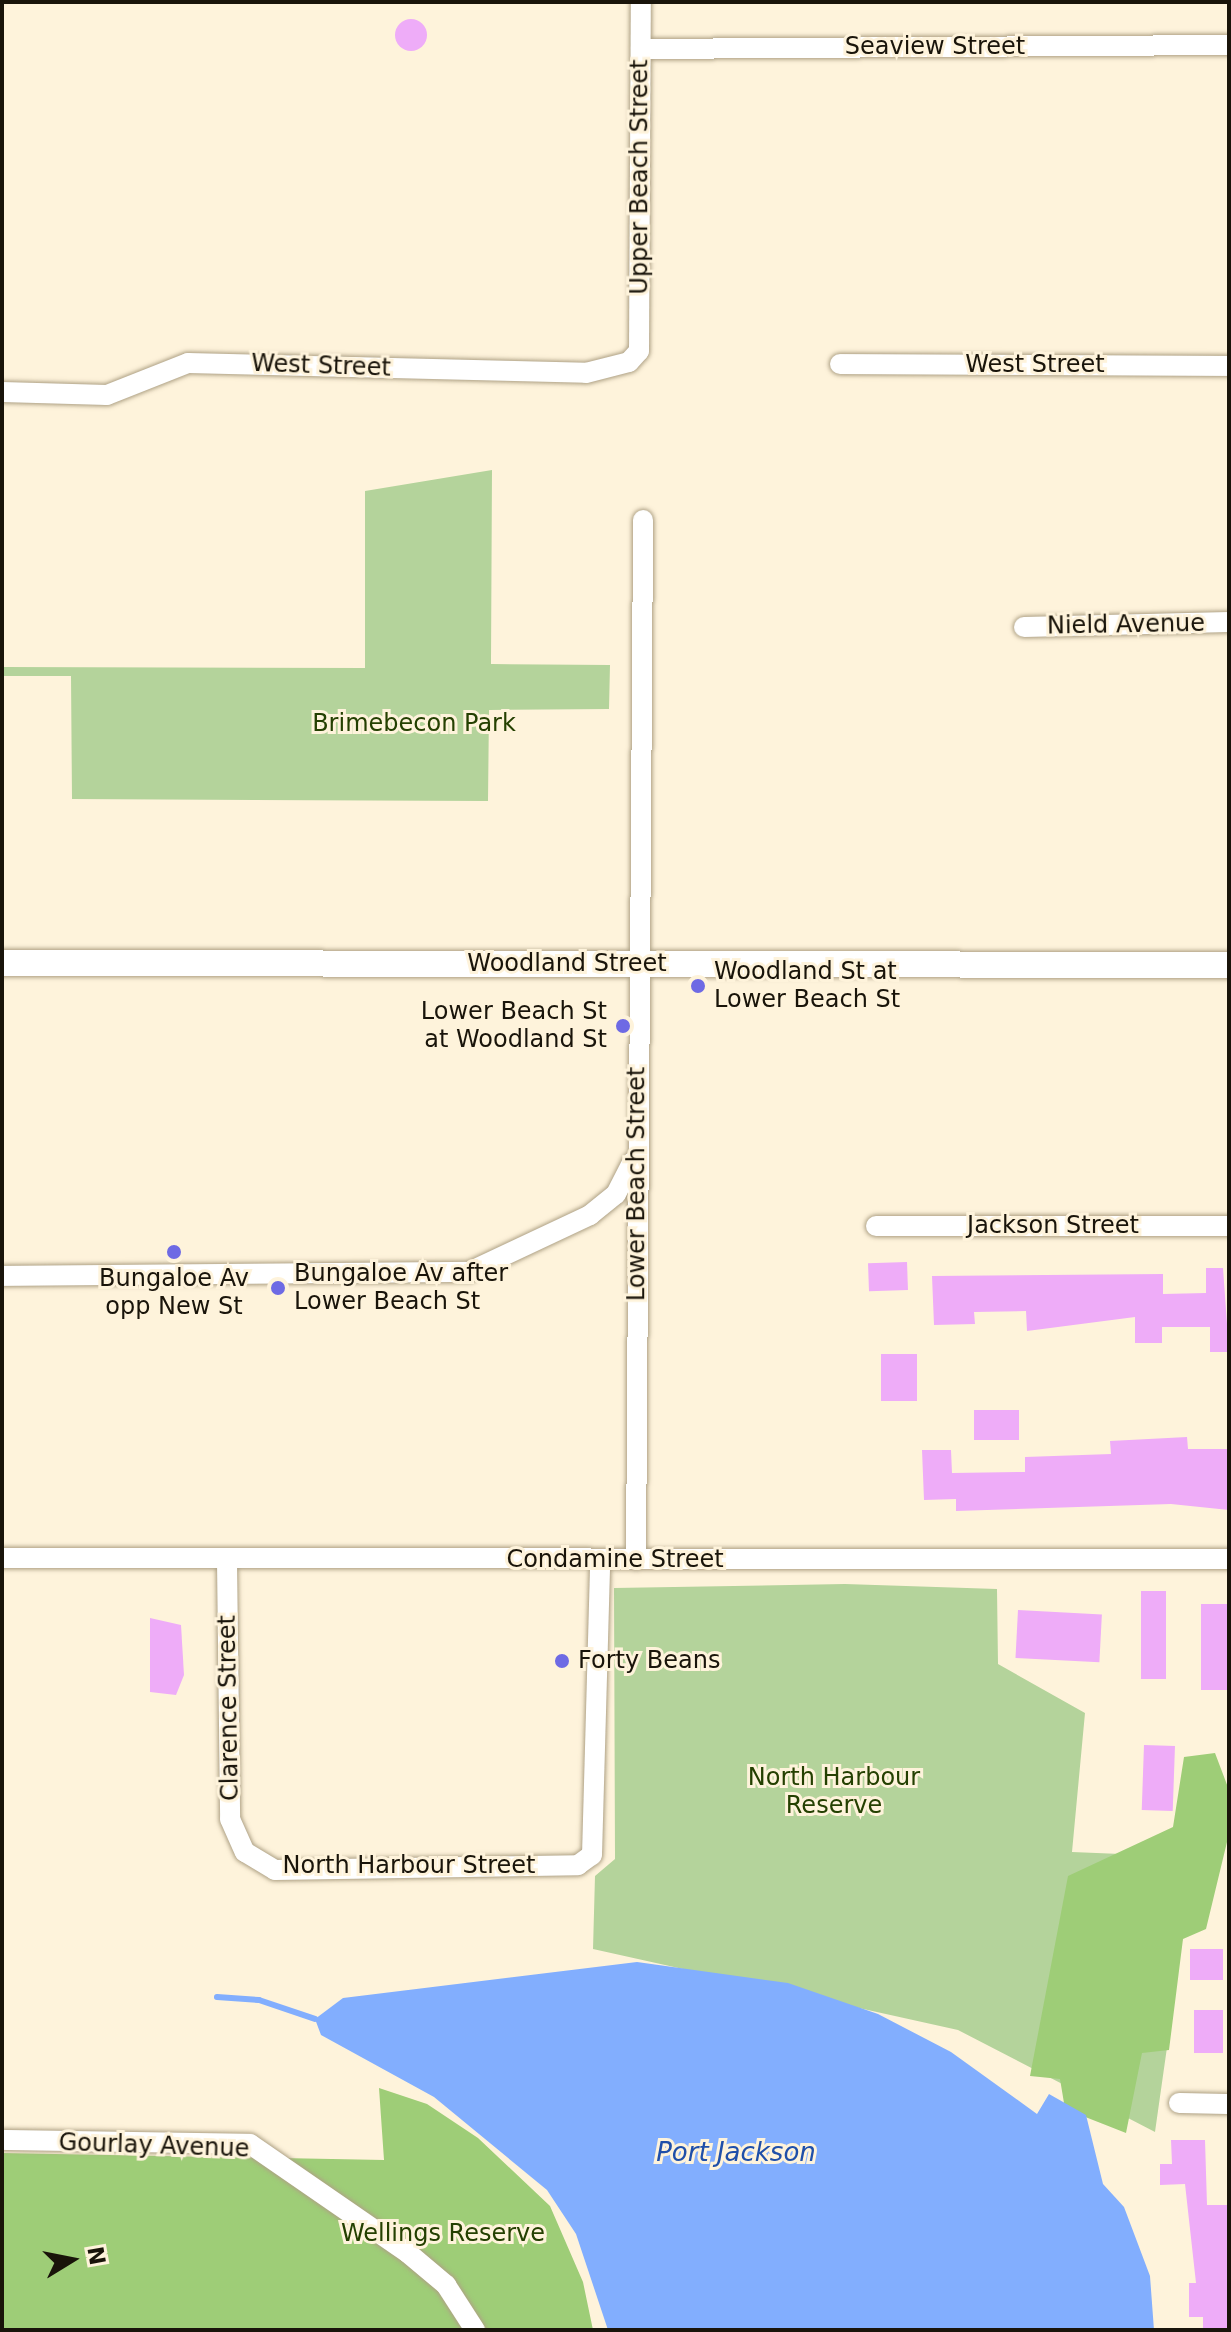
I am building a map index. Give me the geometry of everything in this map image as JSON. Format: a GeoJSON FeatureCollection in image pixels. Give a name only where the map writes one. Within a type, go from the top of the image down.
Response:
{"type":"FeatureCollection","features":[{"type":"Feature","properties":{"kind":"street","name":"Upper Beach Street"},"geometry":{"type":"LineString","coordinates":[[639,351],[641,2]]}},
{"type":"Feature","properties":{"kind":"street","name":"Seaview Street"},"geometry":{"type":"LineString","coordinates":[[641,49],[1229,45]]}},
{"type":"Feature","properties":{"kind":"street","name":"West Street"},"geometry":{"type":"LineString","coordinates":[[2,392],[107,395],[188,363],[586,373],[615,371],[639,351]]}},
{"type":"Feature","properties":{"kind":"street","name":"West Street"},"geometry":{"type":"LineString","coordinates":[[840,364],[1229,366]]}},
{"type":"Feature","properties":{"kind":"street","name":"Lower Beach Street"},"geometry":{"type":"LineString","coordinates":[[636,1560],[643,520]]}},
{"type":"Feature","properties":{"kind":"street","name":"Nield Avenue"},"geometry":{"type":"LineString","coordinates":[[1024,627],[1229,622]]}},
{"type":"Feature","properties":{"kind":"street","name":"Woodland Street"},"geometry":{"type":"LineString","coordinates":[[2,963],[1229,965]]}},
{"type":"Feature","properties":{"kind":"street"},"geometry":{"type":"LineString","coordinates":[[2,1276],[469,1272],[605,1204],[624,1182],[637,1143]]}},
{"type":"Feature","properties":{"kind":"street","name":"Jackson Street"},"geometry":{"type":"LineString","coordinates":[[876,1226],[1229,1226]]}},
{"type":"Feature","properties":{"kind":"street","name":"Condamine Street"},"geometry":{"type":"LineString","coordinates":[[2,1558],[227,1561],[1229,1559]]}},
{"type":"Feature","properties":{"kind":"street","name":"Clarence Street"},"geometry":{"type":"LineString","coordinates":[[227,1561],[230,1819],[245,1852]]}},
{"type":"Feature","properties":{"kind":"street","name":"North Harbour Street"},"geometry":{"type":"LineString","coordinates":[[245,1852],[275,1870],[578,1865],[596,1840],[600,1561]]}},
{"type":"Feature","properties":{"kind":"street"},"geometry":{"type":"LineString","coordinates":[[1179,2103],[1229,2104]]}},
{"type":"Feature","properties":{"kind":"street","name":"Gourlay Avenue"},"geometry":{"type":"LineString","coordinates":[[2,2140],[250,2144],[408,2253],[446,2285],[475,2330]]}},
{"type":"Feature","properties":{"kind":"green space","name":"Brimebecon Park"},"geometry":{"type":"Polygon","coordinates":[[[492,470],[491,664],[610,665],[609,709],[489,710],[488,801],[72,799],[71,676],[2,676],[2,667],[365,668],[365,491],[492,470]]]}},
{"type":"Feature","properties":{"kind":"green space","name":"North Harbour Reserve"},"geometry":{"type":"Polygon","coordinates":[[[845,1584],[997,1589],[998,1664],[1085,1713],[1072,1852],[1194,1857],[1155,2132],[958,2030],[593,1949],[595,1876],[615,1859],[614,1588],[845,1584]]]}},
{"type":"Feature","properties":{"kind":"green space"},"geometry":{"type":"Polygon","coordinates":[[[1215,1753],[1229,1790],[1227,1842],[1206,1929],[1183,1939],[1169,2050],[1142,2053],[1126,2133],[1065,2109],[1060,2079],[1030,2076],[1068,1876],[1173,1827],[1184,1757],[1215,1753]]]}},
{"type":"Feature","properties":{"kind":"green space","name":"Wellings Reserve"},"geometry":{"type":"Polygon","coordinates":[[[379,2088],[427,2104],[478,2138],[550,2206],[583,2282],[593,2330],[2,2330],[2,2153],[384,2160],[379,2088]]]}},
{"type":"Feature","properties":{"kind":"water","name":"Port Jackson"},"geometry":{"type":"Polygon","coordinates":[[[637,1962],[788,1983],[878,2014],[951,2052],[1037,2114],[1049,2094],[1086,2115],[1103,2184],[1124,2207],[1150,2276],[1154,2330],[608,2330],[576,2234],[547,2190],[434,2097],[321,2035],[315,2019],[343,1998],[637,1962]]]}},
{"type":"Feature","properties":{"kind":"building"},"geometry":{"type":"Polygon","coordinates":[[[411,19],[422,24],[427,35],[422,46],[411,51],[400,46],[395,35],[400,24],[411,19]]]}},
{"type":"Feature","properties":{"kind":"building"},"geometry":{"type":"Polygon","coordinates":[[[907,1262],[908,1290],[869,1291],[868,1263],[907,1262]]]}},
{"type":"Feature","properties":{"kind":"building"},"geometry":{"type":"Polygon","coordinates":[[[1206,1268],[1223,1268],[1229,1352],[1210,1352],[1210,1327],[1162,1327],[1162,1343],[1135,1343],[1135,1317],[1027,1331],[1026,1311],[974,1312],[975,1324],[934,1325],[932,1276],[1163,1274],[1163,1294],[1206,1293],[1206,1268]]]}},
{"type":"Feature","properties":{"kind":"building"},"geometry":{"type":"Polygon","coordinates":[[[881,1354],[917,1354],[917,1401],[881,1401],[881,1354]]]}},
{"type":"Feature","properties":{"kind":"building"},"geometry":{"type":"Polygon","coordinates":[[[974,1410],[1019,1410],[1019,1440],[974,1440],[974,1410]]]}},
{"type":"Feature","properties":{"kind":"building"},"geometry":{"type":"Polygon","coordinates":[[[1187,1437],[1188,1449],[1229,1449],[1229,1510],[1171,1504],[956,1511],[956,1499],[924,1500],[922,1450],[951,1450],[952,1473],[1025,1472],[1025,1457],[1111,1454],[1110,1441],[1187,1437]]]}},
{"type":"Feature","properties":{"kind":"building"},"geometry":{"type":"Polygon","coordinates":[[[1141,1591],[1166,1591],[1166,1679],[1141,1679],[1141,1591]]]}},
{"type":"Feature","properties":{"kind":"building"},"geometry":{"type":"Polygon","coordinates":[[[1201,1604],[1229,1604],[1229,1690],[1201,1690],[1201,1604]]]}},
{"type":"Feature","properties":{"kind":"building"},"geometry":{"type":"Polygon","coordinates":[[[1018,1610],[1102,1614],[1099,1662],[1015,1658],[1018,1610]]]}},
{"type":"Feature","properties":{"kind":"building"},"geometry":{"type":"Polygon","coordinates":[[[150,1618],[181,1625],[184,1675],[176,1695],[150,1692],[150,1618]]]}},
{"type":"Feature","properties":{"kind":"building"},"geometry":{"type":"Polygon","coordinates":[[[1144,1745],[1175,1746],[1173,1811],[1142,1810],[1144,1745]]]}},
{"type":"Feature","properties":{"kind":"building"},"geometry":{"type":"Polygon","coordinates":[[[1190,1949],[1223,1949],[1223,1980],[1190,1980],[1190,1949]]]}},
{"type":"Feature","properties":{"kind":"building"},"geometry":{"type":"Polygon","coordinates":[[[1194,2010],[1223,2010],[1223,2053],[1194,2053],[1194,2010]]]}},
{"type":"Feature","properties":{"kind":"building"},"geometry":{"type":"Polygon","coordinates":[[[1171,2140],[1205,2140],[1207,2205],[1229,2205],[1229,2330],[1203,2330],[1203,2317],[1189,2317],[1189,2283],[1196,2283],[1185,2184],[1160,2185],[1160,2164],[1172,2164],[1171,2140]]]}},
{"type":"Feature","properties":{"kind":"waterway"},"geometry":{"type":"LineString","coordinates":[[217,1997],[259,2000],[315,2019]]}},
{"type":"Feature","properties":{"kind":"place","name":"Woodland St at Lower Beach St"},"geometry":{"type":"Point","coordinates":[698,986]}},
{"type":"Feature","properties":{"kind":"place","name":"Lower Beach St at Woodland St"},"geometry":{"type":"Point","coordinates":[623,1026]}},
{"type":"Feature","properties":{"kind":"place","name":"Bungaloe Av opp New St"},"geometry":{"type":"Point","coordinates":[174,1252]}},
{"type":"Feature","properties":{"kind":"place","name":"Bungaloe Av after Lower Beach St"},"geometry":{"type":"Point","coordinates":[278,1288]}},
{"type":"Feature","properties":{"kind":"place","name":"Forty Beans"},"geometry":{"type":"Point","coordinates":[562,1661]}}]}
